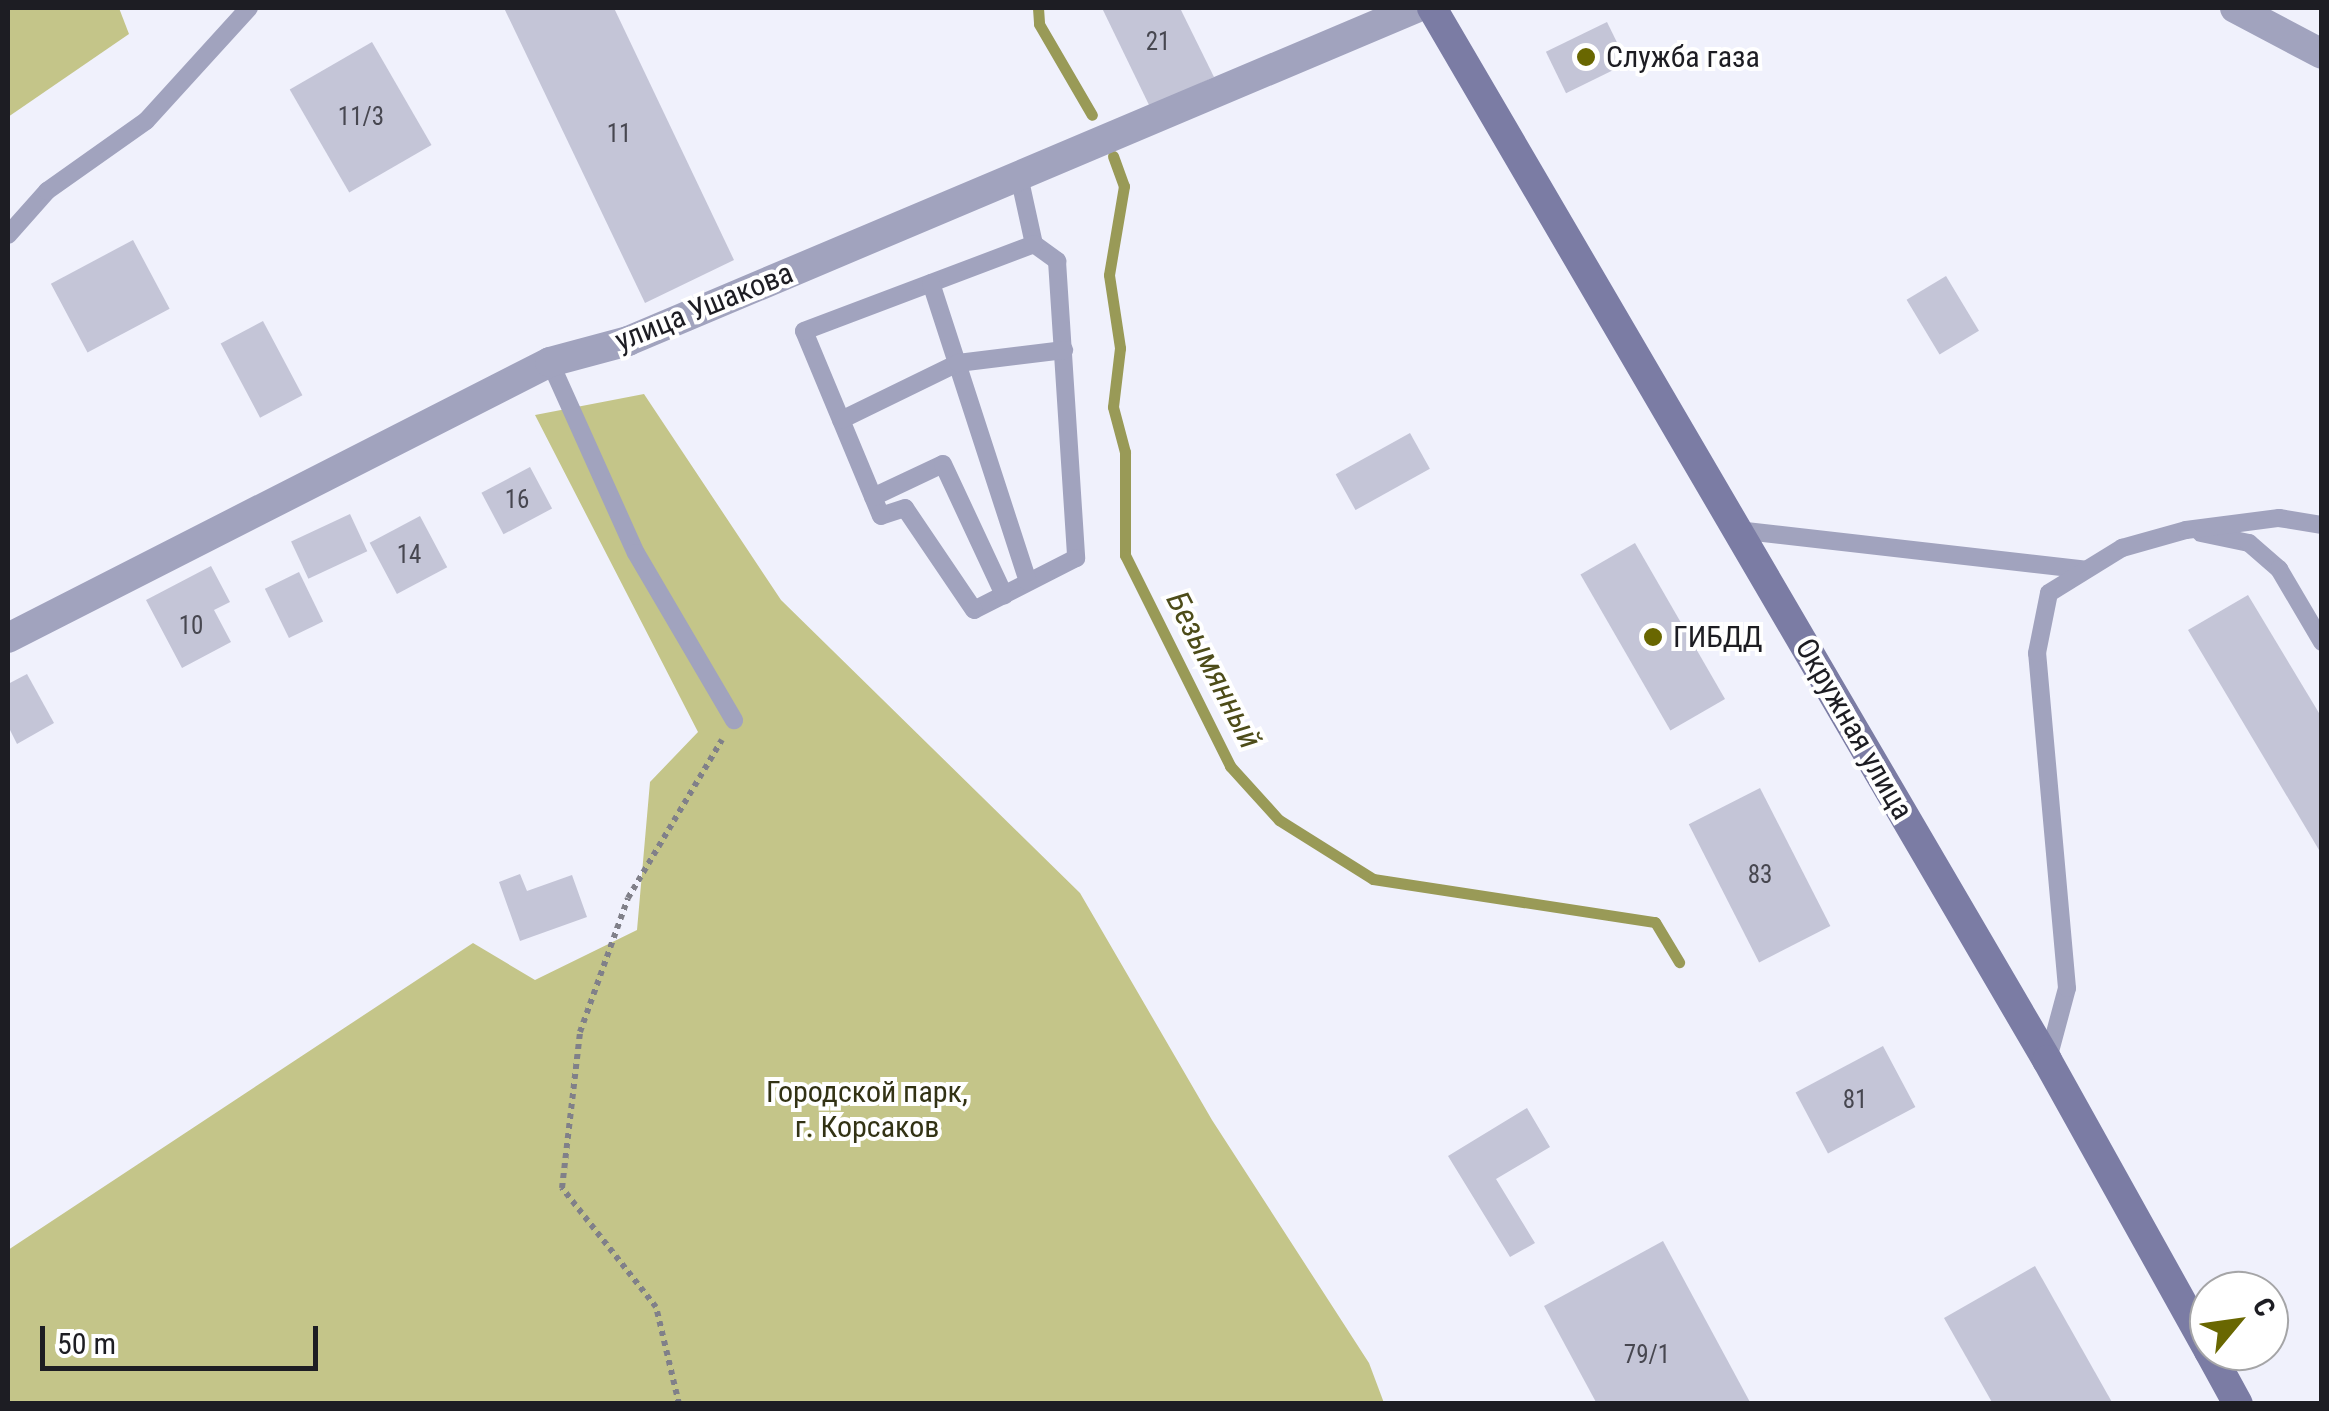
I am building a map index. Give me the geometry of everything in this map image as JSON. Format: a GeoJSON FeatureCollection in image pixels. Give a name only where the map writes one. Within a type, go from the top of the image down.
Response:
{"type":"FeatureCollection","features":[{"type":"Feature","properties":{"kind":"main road","name":"Окружная улица"},"geometry":{"type":"LineString","coordinates":[[1432,8],[2048,1060],[2189,1315]]}},
{"type":"Feature","properties":{"kind":"main road","name":"Окружная улица"},"geometry":{"type":"LineString","coordinates":[[2220,1371],[2238,1404]]}},
{"type":"Feature","properties":{"kind":"street","name":"улица Ушакова"},"geometry":{"type":"LineString","coordinates":[[8,638],[550,362],[628,342],[1416,8]]}},
{"type":"Feature","properties":{"kind":"street"},"geometry":{"type":"LineString","coordinates":[[2235,8],[2322,54]]}},
{"type":"Feature","properties":{"kind":"lane"},"geometry":{"type":"LineString","coordinates":[[8,235],[47,190],[146,121],[249,8]]}},
{"type":"Feature","properties":{"kind":"lane"},"geometry":{"type":"LineString","coordinates":[[1019,176],[1034,244],[1057,261],[1076,558],[974,610],[905,508],[880,516],[804,331],[1034,244]]}},
{"type":"Feature","properties":{"kind":"lane"},"geometry":{"type":"LineString","coordinates":[[932,282],[1028,582]]}},
{"type":"Feature","properties":{"kind":"lane"},"geometry":{"type":"LineString","coordinates":[[841,420],[958,363],[1064,350]]}},
{"type":"Feature","properties":{"kind":"lane"},"geometry":{"type":"LineString","coordinates":[[550,362],[636,553],[734,720]]}},
{"type":"Feature","properties":{"kind":"lane"},"geometry":{"type":"LineString","coordinates":[[873,496],[943,464],[1004,594]]}},
{"type":"Feature","properties":{"kind":"lane"},"geometry":{"type":"LineString","coordinates":[[2048,1060],[2067,988],[2037,653],[2049,593],[2122,548],[2186,530],[2279,518],[2322,525]]}},
{"type":"Feature","properties":{"kind":"lane"},"geometry":{"type":"LineString","coordinates":[[1737,530],[2086,570]]}},
{"type":"Feature","properties":{"kind":"lane"},"geometry":{"type":"LineString","coordinates":[[2186,530],[2248,544],[2279,568],[2322,642]]}},
{"type":"Feature","properties":{"kind":"path"},"geometry":{"type":"LineString","coordinates":[[679,1404],[656,1307],[562,1188],[580,1032],[628,898],[734,720]]}},
{"type":"Feature","properties":{"kind":"green space"},"geometry":{"type":"Polygon","coordinates":[[[8,8],[119,8],[129,34],[8,117],[8,8]]]}},
{"type":"Feature","properties":{"kind":"green space","name":"Городской парк, г. Корсаков"},"geometry":{"type":"Polygon","coordinates":[[[644,394],[781,600],[1080,893],[1212,1120],[1369,1363],[1384,1403],[8,1404],[8,1250],[473,943],[535,980],[637,930],[650,782],[698,732],[535,415],[644,394]]]}},
{"type":"Feature","properties":{"kind":"building"},"geometry":{"type":"Polygon","coordinates":[[[504,8],[614,8],[734,260],[645,303],[504,8]]]}},
{"type":"Feature","properties":{"kind":"building"},"geometry":{"type":"Polygon","coordinates":[[[1102,8],[1180,8],[1214,77],[1150,107],[1102,8]]]}},
{"type":"Feature","properties":{"kind":"building","name":"Служба газа"},"geometry":{"type":"Polygon","coordinates":[[[1607,22],[1627,63],[1566,93],[1546,52],[1607,22]]]}},
{"type":"Feature","properties":{"kind":"building"},"geometry":{"type":"Polygon","coordinates":[[[372,42],[432,145],[349,193],[290,90],[372,42]]]}},
{"type":"Feature","properties":{"kind":"building"},"geometry":{"type":"Polygon","coordinates":[[[133,240],[170,309],[88,353],[51,284],[133,240]]]}},
{"type":"Feature","properties":{"kind":"building"},"geometry":{"type":"Polygon","coordinates":[[[1946,276],[1979,331],[1940,355],[1907,300],[1946,276]]]}},
{"type":"Feature","properties":{"kind":"building"},"geometry":{"type":"Polygon","coordinates":[[[263,321],[302,395],[260,418],[221,344],[263,321]]]}},
{"type":"Feature","properties":{"kind":"building"},"geometry":{"type":"Polygon","coordinates":[[[1410,433],[1430,469],[1356,510],[1336,474],[1410,433]]]}},
{"type":"Feature","properties":{"kind":"building"},"geometry":{"type":"Polygon","coordinates":[[[530,467],[552,508],[504,534],[481,493],[530,467]]]}},
{"type":"Feature","properties":{"kind":"building"},"geometry":{"type":"Polygon","coordinates":[[[350,514],[367,551],[308,579],[291,541],[350,514]]]}},
{"type":"Feature","properties":{"kind":"building"},"geometry":{"type":"Polygon","coordinates":[[[420,516],[447,567],[397,594],[370,543],[420,516]]]}},
{"type":"Feature","properties":{"kind":"building","name":"ГИБДД"},"geometry":{"type":"Polygon","coordinates":[[[1635,543],[1725,699],[1670,730],[1580,574],[1635,543]]]}},
{"type":"Feature","properties":{"kind":"building"},"geometry":{"type":"Polygon","coordinates":[[[211,566],[230,602],[214,610],[231,642],[182,668],[146,600],[211,566]]]}},
{"type":"Feature","properties":{"kind":"building"},"geometry":{"type":"Polygon","coordinates":[[[299,572],[323,621],[289,638],[265,589],[299,572]]]}},
{"type":"Feature","properties":{"kind":"building"},"geometry":{"type":"Polygon","coordinates":[[[2248,595],[2322,718],[2322,855],[2188,630],[2248,595]]]}},
{"type":"Feature","properties":{"kind":"building"},"geometry":{"type":"Polygon","coordinates":[[[27,674],[54,723],[17,744],[8,726],[8,684],[27,674]]]}},
{"type":"Feature","properties":{"kind":"building"},"geometry":{"type":"Polygon","coordinates":[[[1760,788],[1830,926],[1759,962],[1689,824],[1760,788]]]}},
{"type":"Feature","properties":{"kind":"building"},"geometry":{"type":"Polygon","coordinates":[[[520,874],[527,891],[572,875],[587,917],[520,941],[499,882],[520,874]]]}},
{"type":"Feature","properties":{"kind":"building"},"geometry":{"type":"Polygon","coordinates":[[[1883,1046],[1915,1107],[1828,1153],[1796,1092],[1883,1046]]]}},
{"type":"Feature","properties":{"kind":"building"},"geometry":{"type":"Polygon","coordinates":[[[1527,1108],[1550,1147],[1496,1179],[1535,1243],[1510,1257],[1448,1156],[1527,1108]]]}},
{"type":"Feature","properties":{"kind":"building"},"geometry":{"type":"Polygon","coordinates":[[[1663,1241],[1751,1404],[1597,1404],[1544,1306],[1663,1241]]]}},
{"type":"Feature","properties":{"kind":"building"},"geometry":{"type":"Polygon","coordinates":[[[2035,1266],[2113,1404],[1993,1404],[1944,1318],[2035,1266]]]}},
{"type":"Feature","properties":{"kind":"waterway","name":"Безымянный"},"geometry":{"type":"LineString","coordinates":[[1038,8],[1039,24],[1092,115]]}},
{"type":"Feature","properties":{"kind":"waterway","name":"Безымянный"},"geometry":{"type":"LineString","coordinates":[[1113,156],[1124,186],[1109,275],[1120,348],[1113,407],[1125,452],[1125,555],[1230,766],[1279,820],[1373,879],[1655,922],[1679,962]]}},
{"type":"Feature","properties":{"kind":"place","name":"Служба газа"},"geometry":{"type":"Point","coordinates":[1586,57]}},
{"type":"Feature","properties":{"kind":"place","name":"ГИБДД"},"geometry":{"type":"Point","coordinates":[1653,637]}}]}
